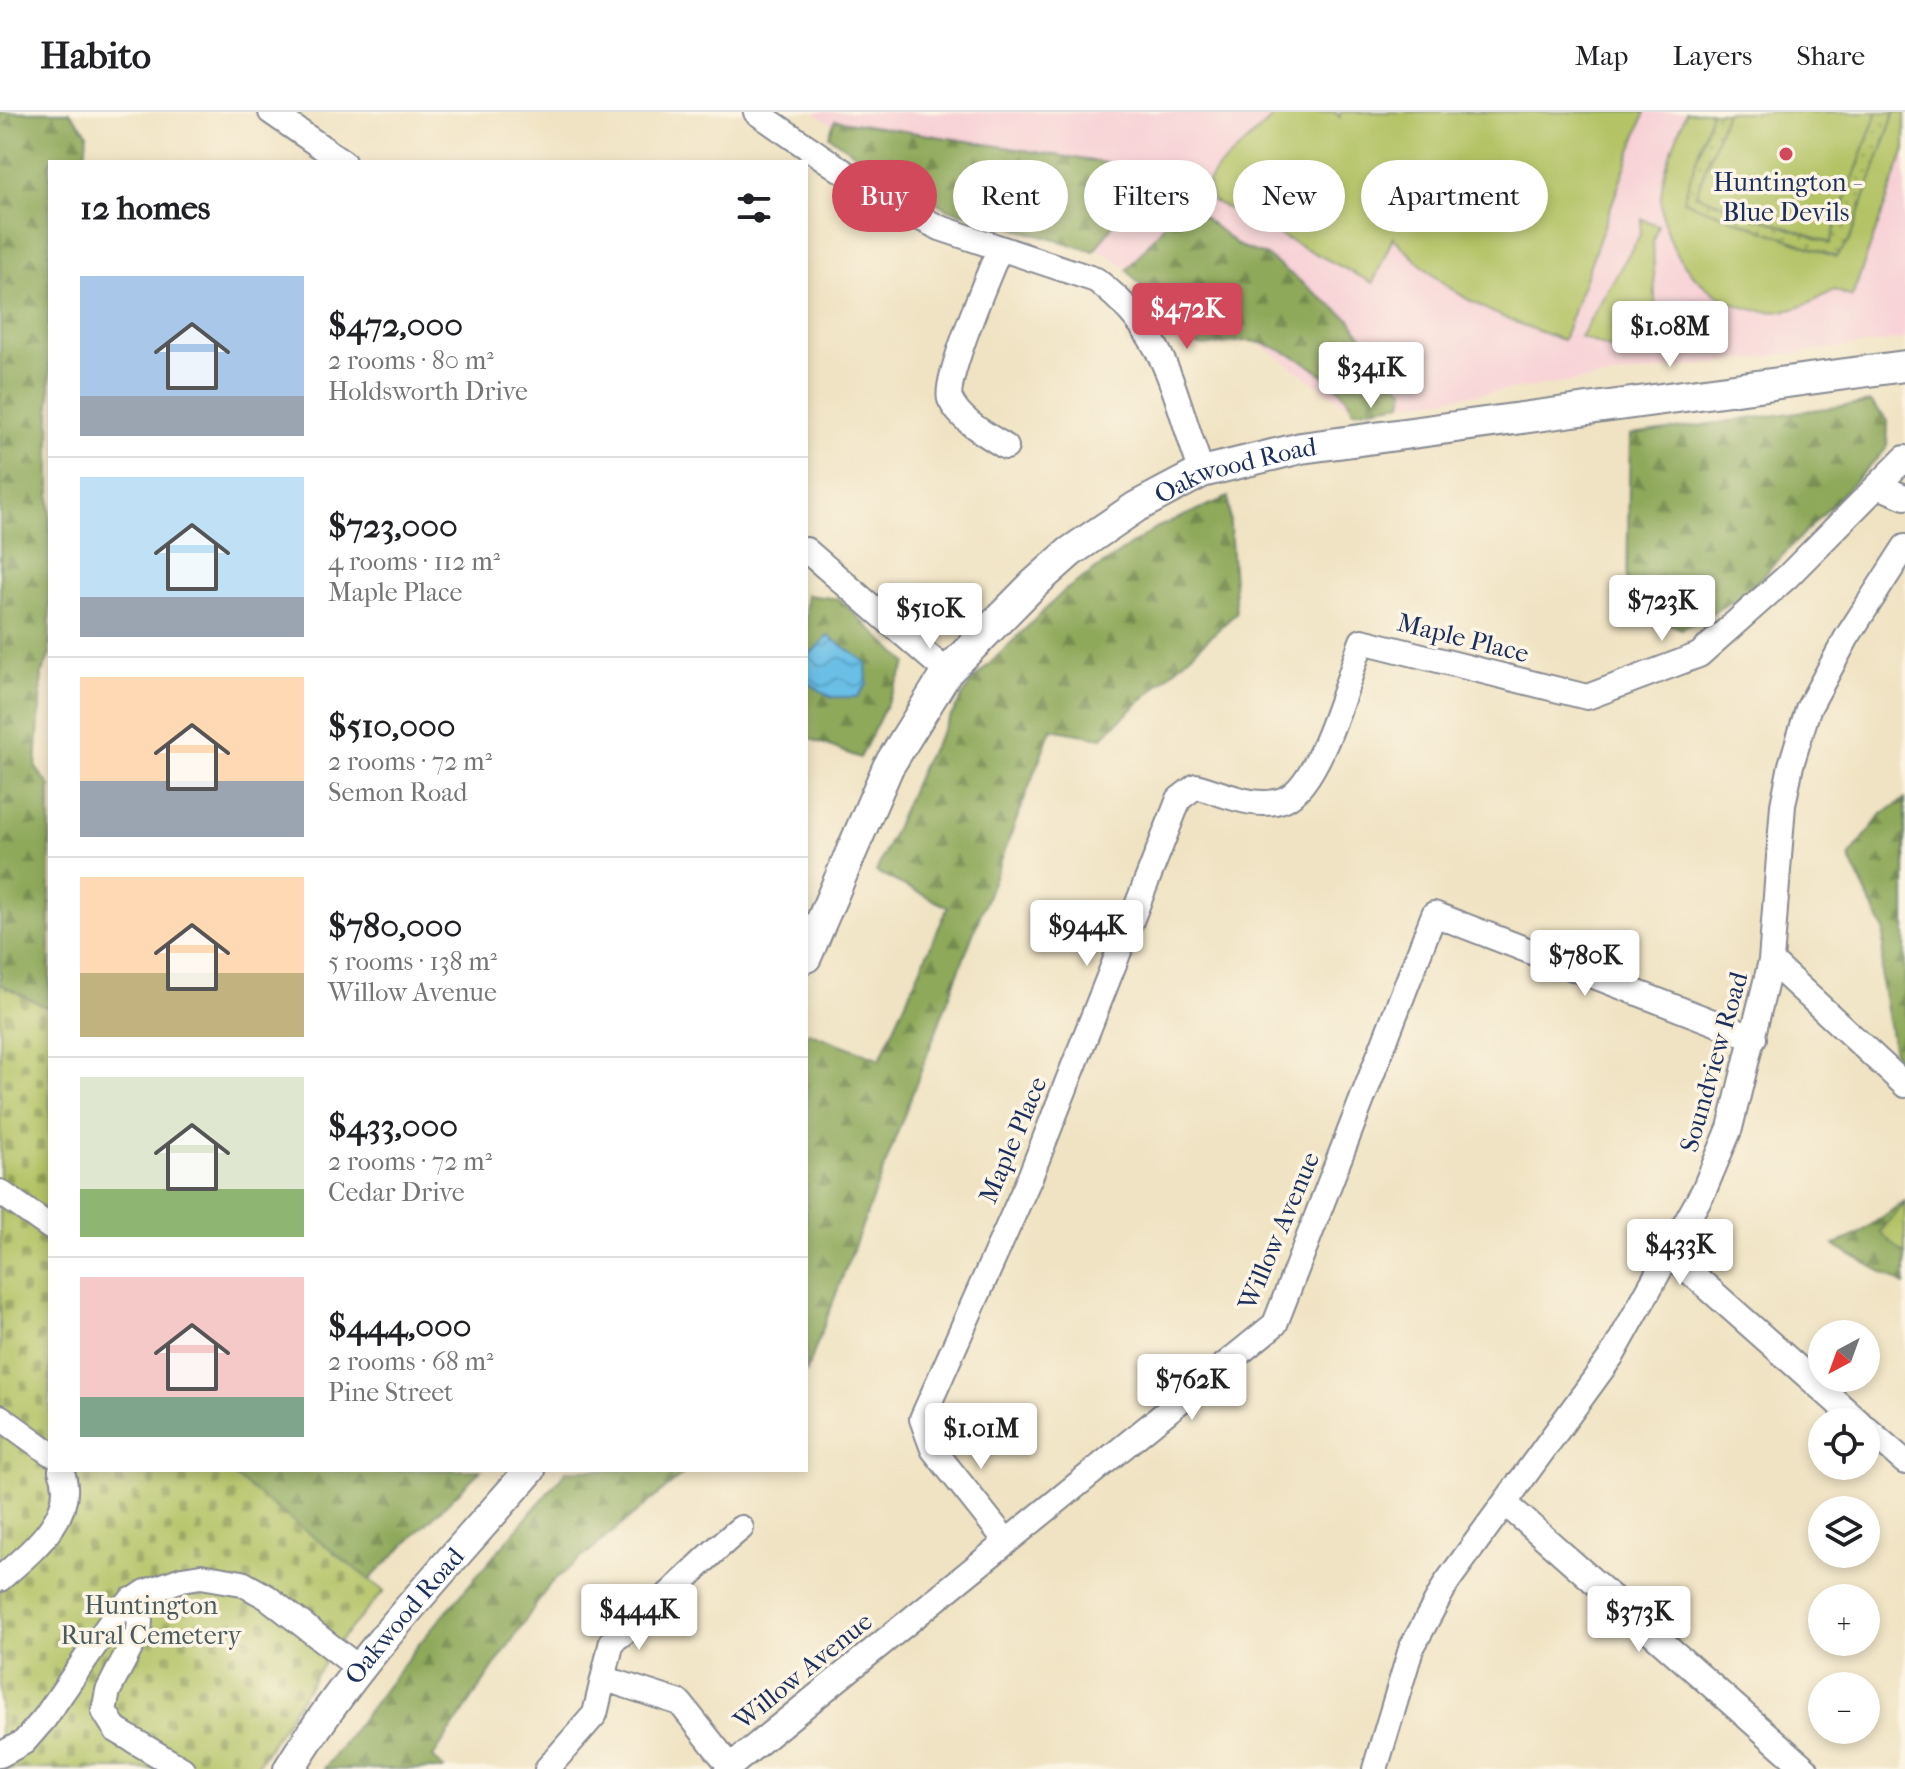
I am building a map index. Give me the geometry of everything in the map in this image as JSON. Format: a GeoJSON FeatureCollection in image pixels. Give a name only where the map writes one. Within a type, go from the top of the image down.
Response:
{"type":"FeatureCollection","features":[{"type":"Feature","properties":{"kind":"main road","name":"Oakwood Road"},"geometry":{"type":"LineString","coordinates":[[808,952],[888,767],[947,672],[1000,615],[1070,552],[1136,507],[1202,472],[1301,448],[1905,366]]}},
{"type":"Feature","properties":{"kind":"main road","name":"Oakwood Road"},"geometry":{"type":"LineString","coordinates":[[289,1769],[318,1722],[360,1669],[528,1472]]}},
{"type":"Feature","properties":{"kind":"street"},"geometry":{"type":"LineString","coordinates":[[271,112],[340,160]]}},
{"type":"Feature","properties":{"kind":"street"},"geometry":{"type":"LineString","coordinates":[[756,112],[888,202],[940,228],[1096,280],[1139,320],[1158,346],[1171,373],[1202,472]]}},
{"type":"Feature","properties":{"kind":"street"},"geometry":{"type":"LineString","coordinates":[[1000,248],[962,344],[949,392],[951,401],[965,417],[1006,447]]}},
{"type":"Feature","properties":{"kind":"street","name":"Maple Place"},"geometry":{"type":"LineString","coordinates":[[1007,1542],[933,1449],[922,1419],[1030,1177],[1179,799],[1196,786],[1258,803],[1286,799],[1307,779],[1362,641],[1587,697],[1699,655],[1788,576],[1905,458]]}},
{"type":"Feature","properties":{"kind":"street"},"geometry":{"type":"LineString","coordinates":[[1878,486],[1905,497]]}},
{"type":"Feature","properties":{"kind":"street","name":"Soundview Road"},"geometry":{"type":"LineString","coordinates":[[1375,1769],[1411,1649],[1447,1582],[1613,1354],[1671,1255],[1704,1190],[1730,1128],[1771,961],[1783,805],[1808,709],[1847,637],[1905,547]]}},
{"type":"Feature","properties":{"kind":"street"},"geometry":{"type":"LineString","coordinates":[[808,552],[947,672]]}},
{"type":"Feature","properties":{"kind":"street","name":"Willow Avenue"},"geometry":{"type":"LineString","coordinates":[[729,1767],[1275,1324],[1434,914],[1754,1038]]}},
{"type":"Feature","properties":{"kind":"street"},"geometry":{"type":"LineString","coordinates":[[1771,961],[1905,1085]]}},
{"type":"Feature","properties":{"kind":"street"},"geometry":{"type":"LineString","coordinates":[[0,1192],[48,1226]]}},
{"type":"Feature","properties":{"kind":"street"},"geometry":{"type":"LineString","coordinates":[[1671,1255],[1843,1408]]}},
{"type":"Feature","properties":{"kind":"street"},"geometry":{"type":"LineString","coordinates":[[0,1417],[48,1446]]}},
{"type":"Feature","properties":{"kind":"street"},"geometry":{"type":"LineString","coordinates":[[1880,1440],[1905,1462]]}},
{"type":"Feature","properties":{"kind":"street"},"geometry":{"type":"LineString","coordinates":[[0,1579],[36,1547],[56,1521],[64,1494],[61,1472]]}},
{"type":"Feature","properties":{"kind":"street"},"geometry":{"type":"LineString","coordinates":[[1505,1503],[1806,1769]]}},
{"type":"Feature","properties":{"kind":"street"},"geometry":{"type":"LineString","coordinates":[[547,1769],[595,1714],[606,1679],[607,1653],[612,1641],[642,1621],[707,1555],[741,1528]]}},
{"type":"Feature","properties":{"kind":"street"},"geometry":{"type":"LineString","coordinates":[[0,1755],[24,1742],[44,1719],[109,1622],[131,1600],[165,1584],[192,1577],[226,1578],[242,1583],[267,1597],[360,1669]]}},
{"type":"Feature","properties":{"kind":"street"},"geometry":{"type":"LineString","coordinates":[[131,1600],[140,1621],[139,1631],[108,1691],[104,1711],[116,1730],[182,1769]]}},
{"type":"Feature","properties":{"kind":"street"},"geometry":{"type":"LineString","coordinates":[[606,1679],[680,1703],[729,1767]]}},
{"type":"Feature","properties":{"kind":"shaded area"},"geometry":{"type":"Polygon","coordinates":[[[813,112],[1905,112],[1905,339],[1354,410],[1249,337],[1068,230],[1068,160],[958,160],[915,133],[892,160],[885,160],[813,112]]]}},
{"type":"Feature","properties":{"kind":"green space"},"geometry":{"type":"Polygon","coordinates":[[[0,112],[70,112],[87,133],[85,160],[48,160],[48,659],[42,674],[36,768],[48,783],[48,1062],[0,1044],[0,112]]]}},
{"type":"Feature","properties":{"kind":"green space"},"geometry":{"type":"Polygon","coordinates":[[[1279,112],[1335,112],[1340,117],[1340,112],[1645,112],[1563,340],[1470,301],[1432,275],[1393,237],[1373,283],[1273,232],[1345,232],[1345,160],[1233,160],[1233,211],[1217,203],[1217,169],[1279,112]]]}},
{"type":"Feature","properties":{"kind":"green space"},"geometry":{"type":"Polygon","coordinates":[[[1686,112],[1711,112],[1683,201],[1836,257],[1849,242],[1895,112],[1905,112],[1905,150],[1852,297],[1834,290],[1797,308],[1760,311],[1717,295],[1699,281],[1672,244],[1664,223],[1661,200],[1667,167],[1686,112]]]}},
{"type":"Feature","properties":{"kind":"green space"},"geometry":{"type":"Polygon","coordinates":[[[1711,112],[1726,112],[1696,195],[1830,243],[1877,112],[1895,112],[1849,242],[1836,257],[1683,201],[1711,112]]]}},
{"type":"Feature","properties":{"kind":"green space","name":"Huntington - Blue Devils"},"geometry":{"type":"Polygon","coordinates":[[[1726,112],[1877,112],[1830,243],[1696,195],[1726,112]]]}},
{"type":"Feature","properties":{"kind":"green space"},"geometry":{"type":"Polygon","coordinates":[[[835,120],[1087,160],[1084,160],[1084,232],[1108,232],[1094,251],[1028,232],[1068,232],[1068,160],[953,160],[953,211],[937,203],[937,160],[864,160],[829,136],[835,120]]]}},
{"type":"Feature","properties":{"kind":"green space"},"geometry":{"type":"Polygon","coordinates":[[[1642,219],[1658,225],[1653,242],[1657,356],[1631,356],[1580,337],[1640,235],[1642,219]]]}},
{"type":"Feature","properties":{"kind":"green space"},"geometry":{"type":"Polygon","coordinates":[[[1217,228],[1239,246],[1267,256],[1352,321],[1383,369],[1405,390],[1402,403],[1353,411],[1338,387],[1309,365],[1277,348],[1249,341],[1210,346],[1194,344],[1177,332],[1165,312],[1127,270],[1158,232],[1217,232],[1217,228]]]}},
{"type":"Feature","properties":{"kind":"green space"},"geometry":{"type":"Polygon","coordinates":[[[1871,402],[1888,421],[1887,448],[1743,596],[1682,629],[1660,620],[1627,580],[1630,435],[1871,402]]]}},
{"type":"Feature","properties":{"kind":"green space"},"geometry":{"type":"Polygon","coordinates":[[[1228,497],[1236,613],[1101,738],[1051,729],[808,1368],[808,1032],[880,1059],[948,907],[876,872],[923,764],[971,682],[1064,591],[1156,528],[1228,497]]]}},
{"type":"Feature","properties":{"kind":"green space"},"geometry":{"type":"Polygon","coordinates":[[[808,595],[839,599],[907,663],[860,758],[808,738],[808,682],[831,697],[828,637],[808,656],[808,595]]]}},
{"type":"Feature","properties":{"kind":"green space"},"geometry":{"type":"Polygon","coordinates":[[[1905,799],[1905,1114],[1881,981],[1884,930],[1849,857],[1882,814],[1905,799]]]}},
{"type":"Feature","properties":{"kind":"green space","name":"Huntington Rural Cemetery"},"geometry":{"type":"Polygon","coordinates":[[[0,984],[48,1008],[48,1472],[229,1472],[384,1591],[334,1647],[255,1769],[0,1769],[0,984]]]}},
{"type":"Feature","properties":{"kind":"green space"},"geometry":{"type":"Polygon","coordinates":[[[1905,1201],[1905,1285],[1834,1245],[1857,1235],[1905,1201]]]}},
{"type":"Feature","properties":{"kind":"green space"},"geometry":{"type":"Polygon","coordinates":[[[1905,1203],[1905,1255],[1880,1232],[1905,1203]]]}},
{"type":"Feature","properties":{"kind":"green space"},"geometry":{"type":"Polygon","coordinates":[[[209,1472],[479,1472],[358,1591],[209,1472]]]}},
{"type":"Feature","properties":{"kind":"green space"},"geometry":{"type":"Polygon","coordinates":[[[565,1472],[686,1472],[550,1584],[433,1757],[444,1769],[324,1769],[419,1644],[565,1472]]]}},
{"type":"Feature","properties":{"kind":"water"},"geometry":{"type":"Polygon","coordinates":[[[828,636],[866,662],[867,684],[857,697],[831,697],[808,682],[808,656],[828,636]]]}},
{"type":"Feature","properties":{"kind":"place","name":"Huntington - Blue Devils"},"geometry":{"type":"Point","coordinates":[1786,154]}}]}
